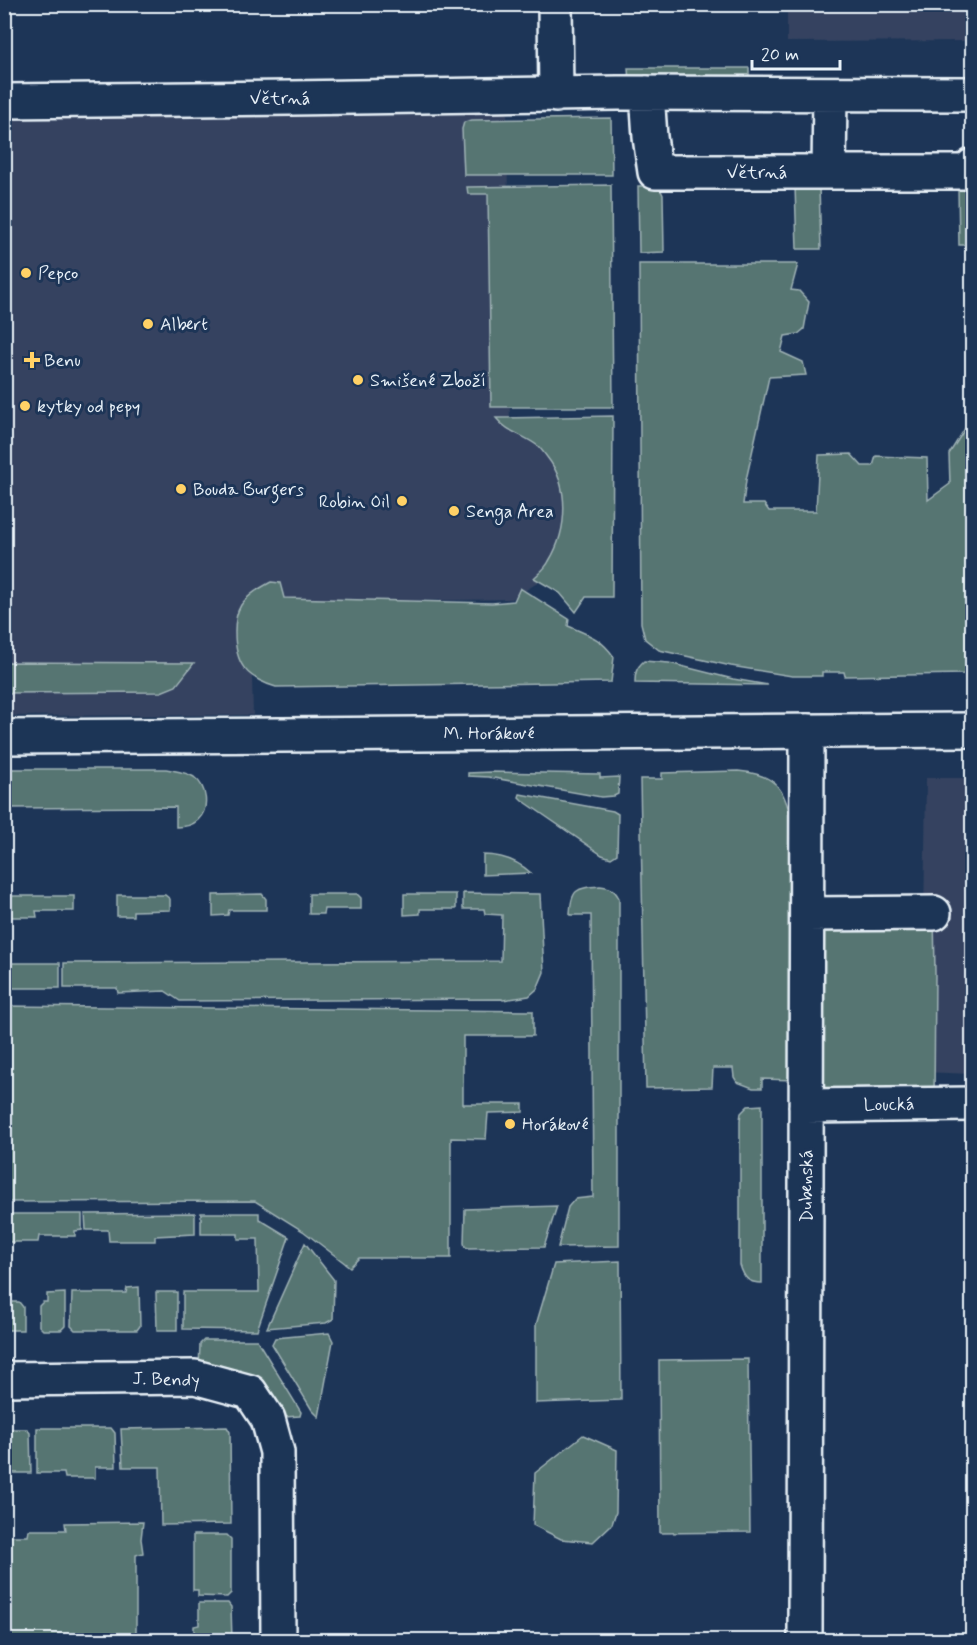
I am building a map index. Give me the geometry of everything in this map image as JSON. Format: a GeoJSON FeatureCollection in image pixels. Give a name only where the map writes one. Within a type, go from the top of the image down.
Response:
{"type":"FeatureCollection","features":[{"type":"Feature","properties":{"kind":"street"},"geometry":{"type":"LineString","coordinates":[[555,4],[555,94]]}},
{"type":"Feature","properties":{"kind":"street","name":"Větrná"},"geometry":{"type":"LineString","coordinates":[[648,93],[650,137],[656,172],[968,172],[972,166]]}},
{"type":"Feature","properties":{"kind":"street","name":"Větrná"},"geometry":{"type":"LineString","coordinates":[[4,101],[648,93],[972,94]]}},
{"type":"Feature","properties":{"kind":"street"},"geometry":{"type":"LineString","coordinates":[[829,172],[830,94]]}},
{"type":"Feature","properties":{"kind":"street","name":"M. Horákové"},"geometry":{"type":"LineString","coordinates":[[4,736],[972,730]]}},
{"type":"Feature","properties":{"kind":"street","name":"Dubenská"},"geometry":{"type":"LineString","coordinates":[[805,1641],[807,731]]}},
{"type":"Feature","properties":{"kind":"street"},"geometry":{"type":"LineString","coordinates":[[807,914],[934,913]]}},
{"type":"Feature","properties":{"kind":"street","name":"Loucká"},"geometry":{"type":"LineString","coordinates":[[806,1106],[972,1104]]}},
{"type":"Feature","properties":{"kind":"street","name":"J. Bendy"},"geometry":{"type":"LineString","coordinates":[[4,1379],[195,1377],[250,1392],[268,1419],[277,1452],[278,1641]]}},
{"type":"Feature","properties":{"kind":"shaded area"},"geometry":{"type":"Polygon","coordinates":[[[787,5],[972,5],[972,41],[787,42],[787,5]]]}},
{"type":"Feature","properties":{"kind":"shaded area"},"geometry":{"type":"Polygon","coordinates":[[[507,104],[510,429],[545,443],[569,487],[566,541],[545,578],[512,599],[250,604],[253,715],[5,716],[4,110],[507,104]]]}},
{"type":"Feature","properties":{"kind":"shaded area"},"geometry":{"type":"Polygon","coordinates":[[[926,778],[972,778],[972,1074],[922,1072],[926,778]]]}},
{"type":"Feature","properties":{"kind":"green space"},"geometry":{"type":"Polygon","coordinates":[[[628,68],[749,68],[749,82],[629,83],[628,68]]]}},
{"type":"Feature","properties":{"kind":"green space"},"geometry":{"type":"Polygon","coordinates":[[[611,118],[612,175],[464,175],[462,129],[464,122],[611,118]]]}},
{"type":"Feature","properties":{"kind":"green space"},"geometry":{"type":"Polygon","coordinates":[[[611,185],[613,407],[491,407],[488,194],[468,194],[467,187],[611,185]]]}},
{"type":"Feature","properties":{"kind":"green space"},"geometry":{"type":"Polygon","coordinates":[[[638,186],[656,187],[663,195],[664,252],[639,253],[638,186]]]}},
{"type":"Feature","properties":{"kind":"green space"},"geometry":{"type":"Polygon","coordinates":[[[795,186],[819,187],[821,249],[797,249],[795,186]]]}},
{"type":"Feature","properties":{"kind":"green space"},"geometry":{"type":"Polygon","coordinates":[[[972,187],[972,245],[959,245],[958,188],[972,187]]]}},
{"type":"Feature","properties":{"kind":"green space"},"geometry":{"type":"Polygon","coordinates":[[[639,264],[798,264],[791,290],[799,291],[809,302],[804,329],[798,334],[785,336],[781,352],[803,362],[806,375],[769,377],[746,480],[743,504],[764,504],[769,511],[816,511],[819,455],[851,454],[862,466],[873,466],[876,456],[927,458],[928,500],[950,484],[949,454],[966,427],[972,425],[972,666],[965,674],[845,676],[844,672],[822,672],[822,676],[792,676],[731,666],[659,650],[645,639],[641,623],[639,264]]]}},
{"type":"Feature","properties":{"kind":"green space"},"geometry":{"type":"Polygon","coordinates":[[[613,416],[612,597],[586,597],[576,612],[560,593],[534,578],[548,564],[560,536],[564,508],[560,481],[538,446],[505,427],[496,418],[613,416]]]}},
{"type":"Feature","properties":{"kind":"green space"},"geometry":{"type":"Polygon","coordinates":[[[271,582],[280,583],[284,598],[492,603],[514,601],[520,588],[569,619],[568,626],[604,645],[614,657],[611,682],[276,687],[257,679],[244,668],[237,653],[235,632],[241,605],[251,594],[271,582]]]}},
{"type":"Feature","properties":{"kind":"green space"},"geometry":{"type":"Polygon","coordinates":[[[644,661],[669,663],[768,685],[635,683],[636,671],[644,661]]]}},
{"type":"Feature","properties":{"kind":"green space"},"geometry":{"type":"Polygon","coordinates":[[[5,662],[194,663],[176,686],[161,692],[5,693],[5,662]]]}},
{"type":"Feature","properties":{"kind":"green space"},"geometry":{"type":"Polygon","coordinates":[[[5,769],[166,769],[184,773],[198,781],[204,792],[204,810],[198,820],[191,825],[176,827],[176,807],[5,808],[5,769]]]}},
{"type":"Feature","properties":{"kind":"green space"},"geometry":{"type":"Polygon","coordinates":[[[738,771],[760,775],[775,784],[785,799],[791,821],[794,1080],[762,1079],[762,1088],[753,1088],[737,1082],[733,1068],[713,1068],[712,1087],[646,1088],[640,779],[662,779],[662,773],[738,771]]]}},
{"type":"Feature","properties":{"kind":"green space"},"geometry":{"type":"Polygon","coordinates":[[[468,773],[600,774],[600,778],[619,777],[618,794],[601,797],[488,777],[468,776],[468,773]]]}},
{"type":"Feature","properties":{"kind":"green space"},"geometry":{"type":"Polygon","coordinates":[[[520,794],[613,811],[618,814],[617,854],[611,858],[602,855],[522,800],[519,797],[520,794]]]}},
{"type":"Feature","properties":{"kind":"green space"},"geometry":{"type":"Polygon","coordinates":[[[483,855],[509,860],[521,865],[531,873],[483,875],[483,855]]]}},
{"type":"Feature","properties":{"kind":"green space"},"geometry":{"type":"Polygon","coordinates":[[[600,886],[611,889],[619,898],[619,1246],[558,1247],[568,1207],[575,1199],[593,1197],[591,915],[570,915],[572,900],[576,892],[580,889],[600,886]]]}},
{"type":"Feature","properties":{"kind":"green space"},"geometry":{"type":"Polygon","coordinates":[[[463,893],[540,894],[544,972],[537,989],[529,996],[503,1000],[180,1001],[165,991],[118,993],[117,988],[64,988],[64,963],[501,961],[502,915],[485,914],[484,909],[463,909],[463,893]]]}},
{"type":"Feature","properties":{"kind":"green space"},"geometry":{"type":"Polygon","coordinates":[[[262,894],[266,899],[266,910],[229,910],[228,915],[213,916],[213,895],[262,894]]]}},
{"type":"Feature","properties":{"kind":"green space"},"geometry":{"type":"Polygon","coordinates":[[[309,894],[357,894],[361,898],[361,909],[324,909],[323,914],[309,914],[309,894]]]}},
{"type":"Feature","properties":{"kind":"green space"},"geometry":{"type":"Polygon","coordinates":[[[404,894],[456,894],[456,909],[420,909],[420,914],[404,915],[404,894]]]}},
{"type":"Feature","properties":{"kind":"green space"},"geometry":{"type":"Polygon","coordinates":[[[117,895],[165,895],[170,899],[170,910],[133,911],[133,916],[117,916],[117,895]]]}},
{"type":"Feature","properties":{"kind":"green space"},"geometry":{"type":"Polygon","coordinates":[[[5,896],[74,896],[74,911],[36,911],[37,917],[6,917],[5,896]]]}},
{"type":"Feature","properties":{"kind":"green space"},"geometry":{"type":"Polygon","coordinates":[[[934,913],[934,1103],[806,1106],[807,914],[934,913]]]}},
{"type":"Feature","properties":{"kind":"green space"},"geometry":{"type":"Polygon","coordinates":[[[4,963],[60,963],[60,988],[5,988],[4,963]]]}},
{"type":"Feature","properties":{"kind":"green space"},"geometry":{"type":"Polygon","coordinates":[[[5,1006],[533,1011],[533,1036],[463,1036],[463,1104],[523,1104],[523,1112],[488,1113],[486,1139],[451,1138],[451,1258],[359,1258],[350,1267],[303,1231],[255,1201],[5,1202],[5,1006]]]}},
{"type":"Feature","properties":{"kind":"green space"},"geometry":{"type":"Polygon","coordinates":[[[762,1105],[762,1283],[747,1279],[740,1265],[740,1120],[741,1113],[748,1106],[762,1105]]]}},
{"type":"Feature","properties":{"kind":"green space"},"geometry":{"type":"Polygon","coordinates":[[[557,1206],[544,1247],[465,1247],[465,1209],[557,1206]]]}},
{"type":"Feature","properties":{"kind":"green space"},"geometry":{"type":"Polygon","coordinates":[[[195,1213],[195,1234],[155,1236],[155,1241],[109,1241],[108,1230],[86,1230],[85,1214],[195,1213]]]}},
{"type":"Feature","properties":{"kind":"green space"},"geometry":{"type":"Polygon","coordinates":[[[201,1213],[259,1213],[259,1219],[289,1237],[257,1330],[183,1329],[183,1292],[259,1292],[258,1239],[238,1239],[238,1234],[201,1234],[201,1213]]]}},
{"type":"Feature","properties":{"kind":"green space"},"geometry":{"type":"Polygon","coordinates":[[[5,1214],[82,1214],[82,1230],[75,1231],[75,1236],[39,1236],[38,1242],[5,1242],[5,1214]]]}},
{"type":"Feature","properties":{"kind":"green space"},"geometry":{"type":"Polygon","coordinates":[[[305,1243],[334,1280],[333,1319],[326,1323],[267,1328],[305,1243]]]}},
{"type":"Feature","properties":{"kind":"green space"},"geometry":{"type":"Polygon","coordinates":[[[620,1261],[621,1400],[536,1403],[536,1325],[554,1264],[620,1261]]]}},
{"type":"Feature","properties":{"kind":"green space"},"geometry":{"type":"Polygon","coordinates":[[[139,1287],[140,1326],[137,1330],[75,1330],[71,1326],[72,1293],[126,1293],[127,1288],[139,1287]]]}},
{"type":"Feature","properties":{"kind":"green space"},"geometry":{"type":"Polygon","coordinates":[[[156,1292],[177,1292],[177,1330],[157,1330],[156,1292]]]}},
{"type":"Feature","properties":{"kind":"green space"},"geometry":{"type":"Polygon","coordinates":[[[65,1293],[65,1326],[61,1330],[43,1330],[39,1326],[39,1306],[47,1302],[47,1294],[65,1293]]]}},
{"type":"Feature","properties":{"kind":"green space"},"geometry":{"type":"Polygon","coordinates":[[[5,1302],[19,1302],[23,1307],[23,1330],[5,1330],[5,1302]]]}},
{"type":"Feature","properties":{"kind":"green space"},"geometry":{"type":"Polygon","coordinates":[[[329,1333],[333,1341],[319,1417],[312,1410],[272,1344],[275,1338],[329,1333]]]}},
{"type":"Feature","properties":{"kind":"green space"},"geometry":{"type":"Polygon","coordinates":[[[204,1340],[257,1340],[301,1412],[300,1416],[284,1417],[199,1368],[200,1344],[204,1340]]]}},
{"type":"Feature","properties":{"kind":"green space"},"geometry":{"type":"Polygon","coordinates":[[[748,1359],[750,1532],[660,1533],[659,1360],[748,1359]]]}},
{"type":"Feature","properties":{"kind":"green space"},"geometry":{"type":"Polygon","coordinates":[[[227,1427],[230,1432],[231,1524],[161,1525],[160,1467],[123,1467],[121,1429],[227,1427]]]}},
{"type":"Feature","properties":{"kind":"green space"},"geometry":{"type":"Polygon","coordinates":[[[37,1428],[111,1428],[115,1433],[116,1467],[95,1467],[95,1478],[65,1478],[64,1473],[37,1473],[37,1428]]]}},
{"type":"Feature","properties":{"kind":"green space"},"geometry":{"type":"Polygon","coordinates":[[[5,1429],[27,1429],[30,1433],[31,1473],[5,1473],[5,1429]]]}},
{"type":"Feature","properties":{"kind":"green space"},"geometry":{"type":"Polygon","coordinates":[[[583,1435],[617,1450],[616,1512],[612,1524],[593,1542],[561,1539],[533,1525],[535,1473],[583,1435]]]}},
{"type":"Feature","properties":{"kind":"green space"},"geometry":{"type":"Polygon","coordinates":[[[143,1522],[141,1539],[143,1553],[136,1555],[136,1640],[5,1640],[5,1536],[28,1536],[29,1530],[66,1530],[65,1523],[143,1522]]]}},
{"type":"Feature","properties":{"kind":"green space"},"geometry":{"type":"Polygon","coordinates":[[[193,1535],[227,1535],[231,1539],[231,1593],[227,1597],[198,1596],[198,1590],[193,1590],[193,1535]]]}},
{"type":"Feature","properties":{"kind":"green space"},"geometry":{"type":"Polygon","coordinates":[[[199,1603],[228,1603],[231,1607],[232,1640],[194,1640],[194,1626],[199,1625],[199,1603]]]}},
{"type":"Feature","properties":{"kind":"place","name":"Pepco"},"geometry":{"type":"Point","coordinates":[26,273]}},
{"type":"Feature","properties":{"kind":"place","name":"Albert"},"geometry":{"type":"Point","coordinates":[148,324]}},
{"type":"Feature","properties":{"kind":"place","name":"Benu"},"geometry":{"type":"Point","coordinates":[32,360]}},
{"type":"Feature","properties":{"kind":"place","name":"Smišené Zboží"},"geometry":{"type":"Point","coordinates":[358,380]}},
{"type":"Feature","properties":{"kind":"place","name":"kytky od pepy"},"geometry":{"type":"Point","coordinates":[25,406]}},
{"type":"Feature","properties":{"kind":"place","name":"Bouda Burgers"},"geometry":{"type":"Point","coordinates":[181,489]}},
{"type":"Feature","properties":{"kind":"place","name":"Robin Oil"},"geometry":{"type":"Point","coordinates":[402,501]}},
{"type":"Feature","properties":{"kind":"place","name":"Senga Area"},"geometry":{"type":"Point","coordinates":[454,511]}},
{"type":"Feature","properties":{"kind":"place","name":"Horákové"},"geometry":{"type":"Point","coordinates":[510,1124]}}]}
